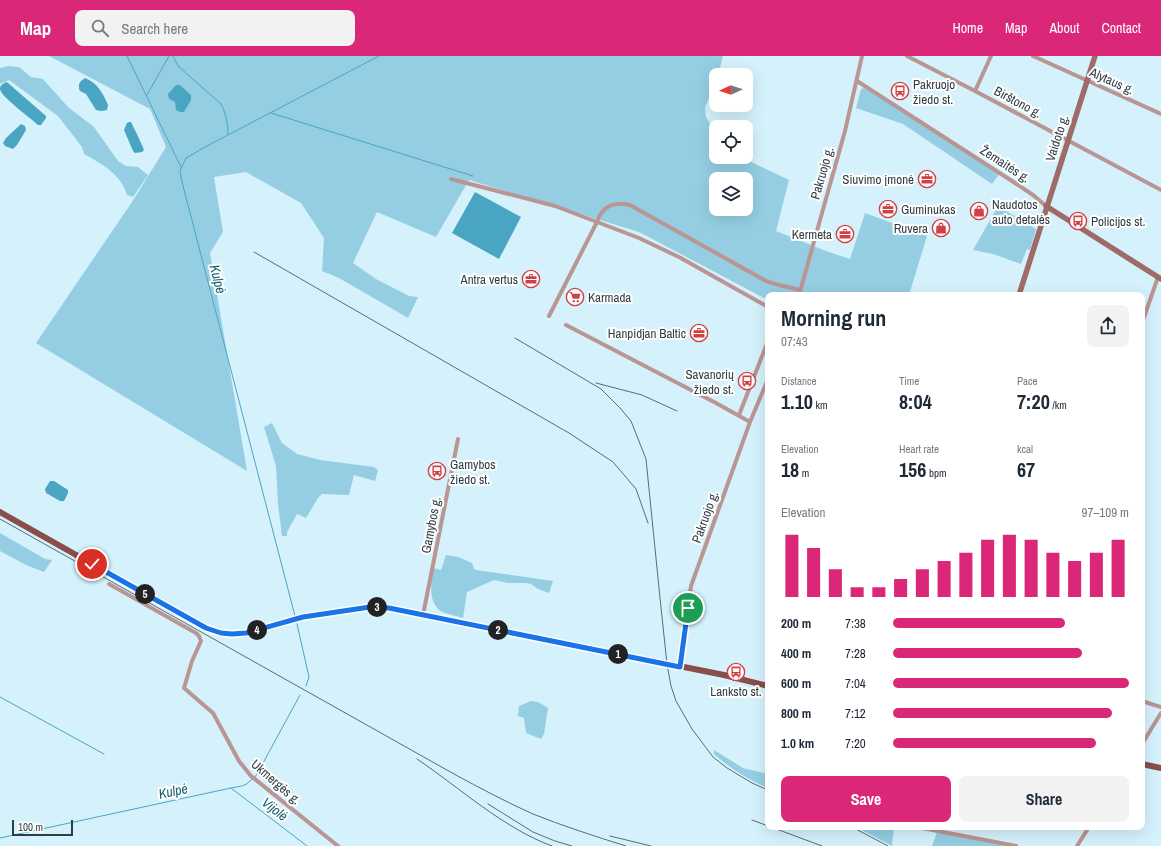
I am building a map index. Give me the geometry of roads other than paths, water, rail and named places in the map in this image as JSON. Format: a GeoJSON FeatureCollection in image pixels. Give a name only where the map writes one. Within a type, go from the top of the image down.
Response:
{"type":"FeatureCollection","features":[{"type":"Feature","properties":{"kind":"main road","name":"Vaidoto g."},"geometry":{"type":"LineString","coordinates":[[1020,292],[1046,206],[1095,56]]}},
{"type":"Feature","properties":{"kind":"main road","name":"Žemaitės g."},"geometry":{"type":"LineString","coordinates":[[1046,206],[1159,278]]}},
{"type":"Feature","properties":{"kind":"main road"},"geometry":{"type":"LineString","coordinates":[[0,512],[206,628],[221,633],[246,633],[303,617],[370,607],[389,608],[724,675],[765,685]]}},
{"type":"Feature","properties":{"kind":"main road"},"geometry":{"type":"LineString","coordinates":[[1145,765],[1161,768]]}},
{"type":"Feature","properties":{"kind":"street","name":"Pakruojo g."},"geometry":{"type":"LineString","coordinates":[[800,290],[845,131],[862,56]]}},
{"type":"Feature","properties":{"kind":"street","name":"Birštono g."},"geometry":{"type":"LineString","coordinates":[[907,56],[1161,190]]}},
{"type":"Feature","properties":{"kind":"street"},"geometry":{"type":"LineString","coordinates":[[975,91],[991,56]]}},
{"type":"Feature","properties":{"kind":"street","name":"Alytaus g."},"geometry":{"type":"LineString","coordinates":[[1033,56],[1161,114]]}},
{"type":"Feature","properties":{"kind":"street","name":"Žemaitės g."},"geometry":{"type":"LineString","coordinates":[[857,81],[1012,181],[1046,206]]}},
{"type":"Feature","properties":{"kind":"street"},"geometry":{"type":"LineString","coordinates":[[451,179],[555,206],[639,238],[678,257],[765,305]]}},
{"type":"Feature","properties":{"kind":"street"},"geometry":{"type":"LineString","coordinates":[[549,316],[602,212],[608,207],[620,203],[630,205],[766,281],[800,290]]}},
{"type":"Feature","properties":{"kind":"street"},"geometry":{"type":"LineString","coordinates":[[1145,315],[1159,278]]}},
{"type":"Feature","properties":{"kind":"street"},"geometry":{"type":"LineString","coordinates":[[566,325],[750,422]]}},
{"type":"Feature","properties":{"kind":"street"},"geometry":{"type":"LineString","coordinates":[[739,415],[765,349]]}},
{"type":"Feature","properties":{"kind":"street","name":"Pakruojo g."},"geometry":{"type":"LineString","coordinates":[[680,667],[691,586],[750,422],[765,386]]}},
{"type":"Feature","properties":{"kind":"street","name":"Gamybos g."},"geometry":{"type":"LineString","coordinates":[[423,615],[458,439]]}},
{"type":"Feature","properties":{"kind":"street","name":"Ukmergės g."},"geometry":{"type":"LineString","coordinates":[[109,584],[199,636],[200,642],[192,661],[184,688],[213,713],[239,761],[251,776],[338,846]]}},
{"type":"Feature","properties":{"kind":"street"},"geometry":{"type":"LineString","coordinates":[[1145,702],[1161,707]]}},
{"type":"Feature","properties":{"kind":"street"},"geometry":{"type":"LineString","coordinates":[[1145,739],[1161,712]]}},
{"type":"Feature","properties":{"kind":"street"},"geometry":{"type":"LineString","coordinates":[[933,830],[1016,846]]}},
{"type":"Feature","properties":{"kind":"street"},"geometry":{"type":"LineString","coordinates":[[1077,846],[1087,830]]}},
{"type":"Feature","properties":{"kind":"waterway"},"geometry":{"type":"LineString","coordinates":[[127,56],[181,167]]}},
{"type":"Feature","properties":{"kind":"waterway"},"geometry":{"type":"LineString","coordinates":[[147,95],[169,56]]}},
{"type":"Feature","properties":{"kind":"waterway"},"geometry":{"type":"LineString","coordinates":[[173,56],[178,66],[221,104],[228,126],[228,134]]}},
{"type":"Feature","properties":{"kind":"waterway","name":"Kulpė"},"geometry":{"type":"LineString","coordinates":[[295,616],[180,171],[186,158],[205,147],[379,56]]}},
{"type":"Feature","properties":{"kind":"waterway"},"geometry":{"type":"LineString","coordinates":[[271,113],[473,176]]}},
{"type":"Feature","properties":{"kind":"waterway","name":"Kulpė"},"geometry":{"type":"LineString","coordinates":[[297,624],[309,677],[306,686]]}},
{"type":"Feature","properties":{"kind":"waterway","name":"Kulpė"},"geometry":{"type":"LineString","coordinates":[[255,777],[300,695]]}},
{"type":"Feature","properties":{"kind":"waterway"},"geometry":{"type":"LineString","coordinates":[[0,697],[104,754]]}},
{"type":"Feature","properties":{"kind":"waterway","name":"Kulpė"},"geometry":{"type":"LineString","coordinates":[[0,838],[245,785],[252,779]]}},
{"type":"Feature","properties":{"kind":"waterway","name":"Vijolė"},"geometry":{"type":"LineString","coordinates":[[231,788],[307,846]]}},
{"type":"Feature","properties":{"kind":"railway"},"geometry":{"type":"LineString","coordinates":[[254,252],[569,433],[613,462],[636,489],[648,523]]}},
{"type":"Feature","properties":{"kind":"railway"},"geometry":{"type":"LineString","coordinates":[[515,338],[601,389],[631,421],[646,459],[667,664],[671,686],[676,701],[692,729],[713,757],[727,768],[752,783],[765,789]]}},
{"type":"Feature","properties":{"kind":"railway"},"geometry":{"type":"LineString","coordinates":[[596,383],[642,395],[677,411]]}},
{"type":"Feature","properties":{"kind":"railway"},"geometry":{"type":"LineString","coordinates":[[0,519],[483,790],[533,814],[626,846]]}},
{"type":"Feature","properties":{"kind":"railway"},"geometry":{"type":"LineString","coordinates":[[417,759],[482,807],[516,829],[552,846]]}},
{"type":"Feature","properties":{"kind":"railway"},"geometry":{"type":"LineString","coordinates":[[488,804],[533,832],[572,846]]}},
{"type":"Feature","properties":{"kind":"railway"},"geometry":{"type":"LineString","coordinates":[[752,820],[765,825]]}},
{"type":"Feature","properties":{"kind":"railway"},"geometry":{"type":"LineString","coordinates":[[779,830],[822,846]]}},
{"type":"Feature","properties":{"kind":"railway"},"geometry":{"type":"LineString","coordinates":[[858,830],[888,846]]}},
{"type":"Feature","properties":{"kind":"railway"},"geometry":{"type":"LineString","coordinates":[[610,836],[651,846]]}},
{"type":"Feature","properties":{"kind":"place","name":"Pakruojo žiedo st."},"geometry":{"type":"Point","coordinates":[900,91]}},
{"type":"Feature","properties":{"kind":"place","name":"Siuvimo įmonė"},"geometry":{"type":"Point","coordinates":[927,179]}},
{"type":"Feature","properties":{"kind":"place","name":"Guminukas"},"geometry":{"type":"Point","coordinates":[888,209]}},
{"type":"Feature","properties":{"kind":"place","name":"Naudotos auto detalės"},"geometry":{"type":"Point","coordinates":[979,211]}},
{"type":"Feature","properties":{"kind":"place","name":"Policijos st."},"geometry":{"type":"Point","coordinates":[1078,221]}},
{"type":"Feature","properties":{"kind":"place","name":"Ruvera"},"geometry":{"type":"Point","coordinates":[941,228]}},
{"type":"Feature","properties":{"kind":"place","name":"Kermeta"},"geometry":{"type":"Point","coordinates":[845,234]}},
{"type":"Feature","properties":{"kind":"place","name":"Antra vertus"},"geometry":{"type":"Point","coordinates":[531,279]}},
{"type":"Feature","properties":{"kind":"place","name":"Karmada"},"geometry":{"type":"Point","coordinates":[575,297]}},
{"type":"Feature","properties":{"kind":"place","name":"Hanpidjan Baltic"},"geometry":{"type":"Point","coordinates":[699,333]}},
{"type":"Feature","properties":{"kind":"place","name":"Savanorių žiedo st."},"geometry":{"type":"Point","coordinates":[747,381]}},
{"type":"Feature","properties":{"kind":"place","name":"Gamybos žiedo st."},"geometry":{"type":"Point","coordinates":[437,471]}},
{"type":"Feature","properties":{"kind":"place","name":"Lanksto st."},"geometry":{"type":"Point","coordinates":[736,672]}}]}
